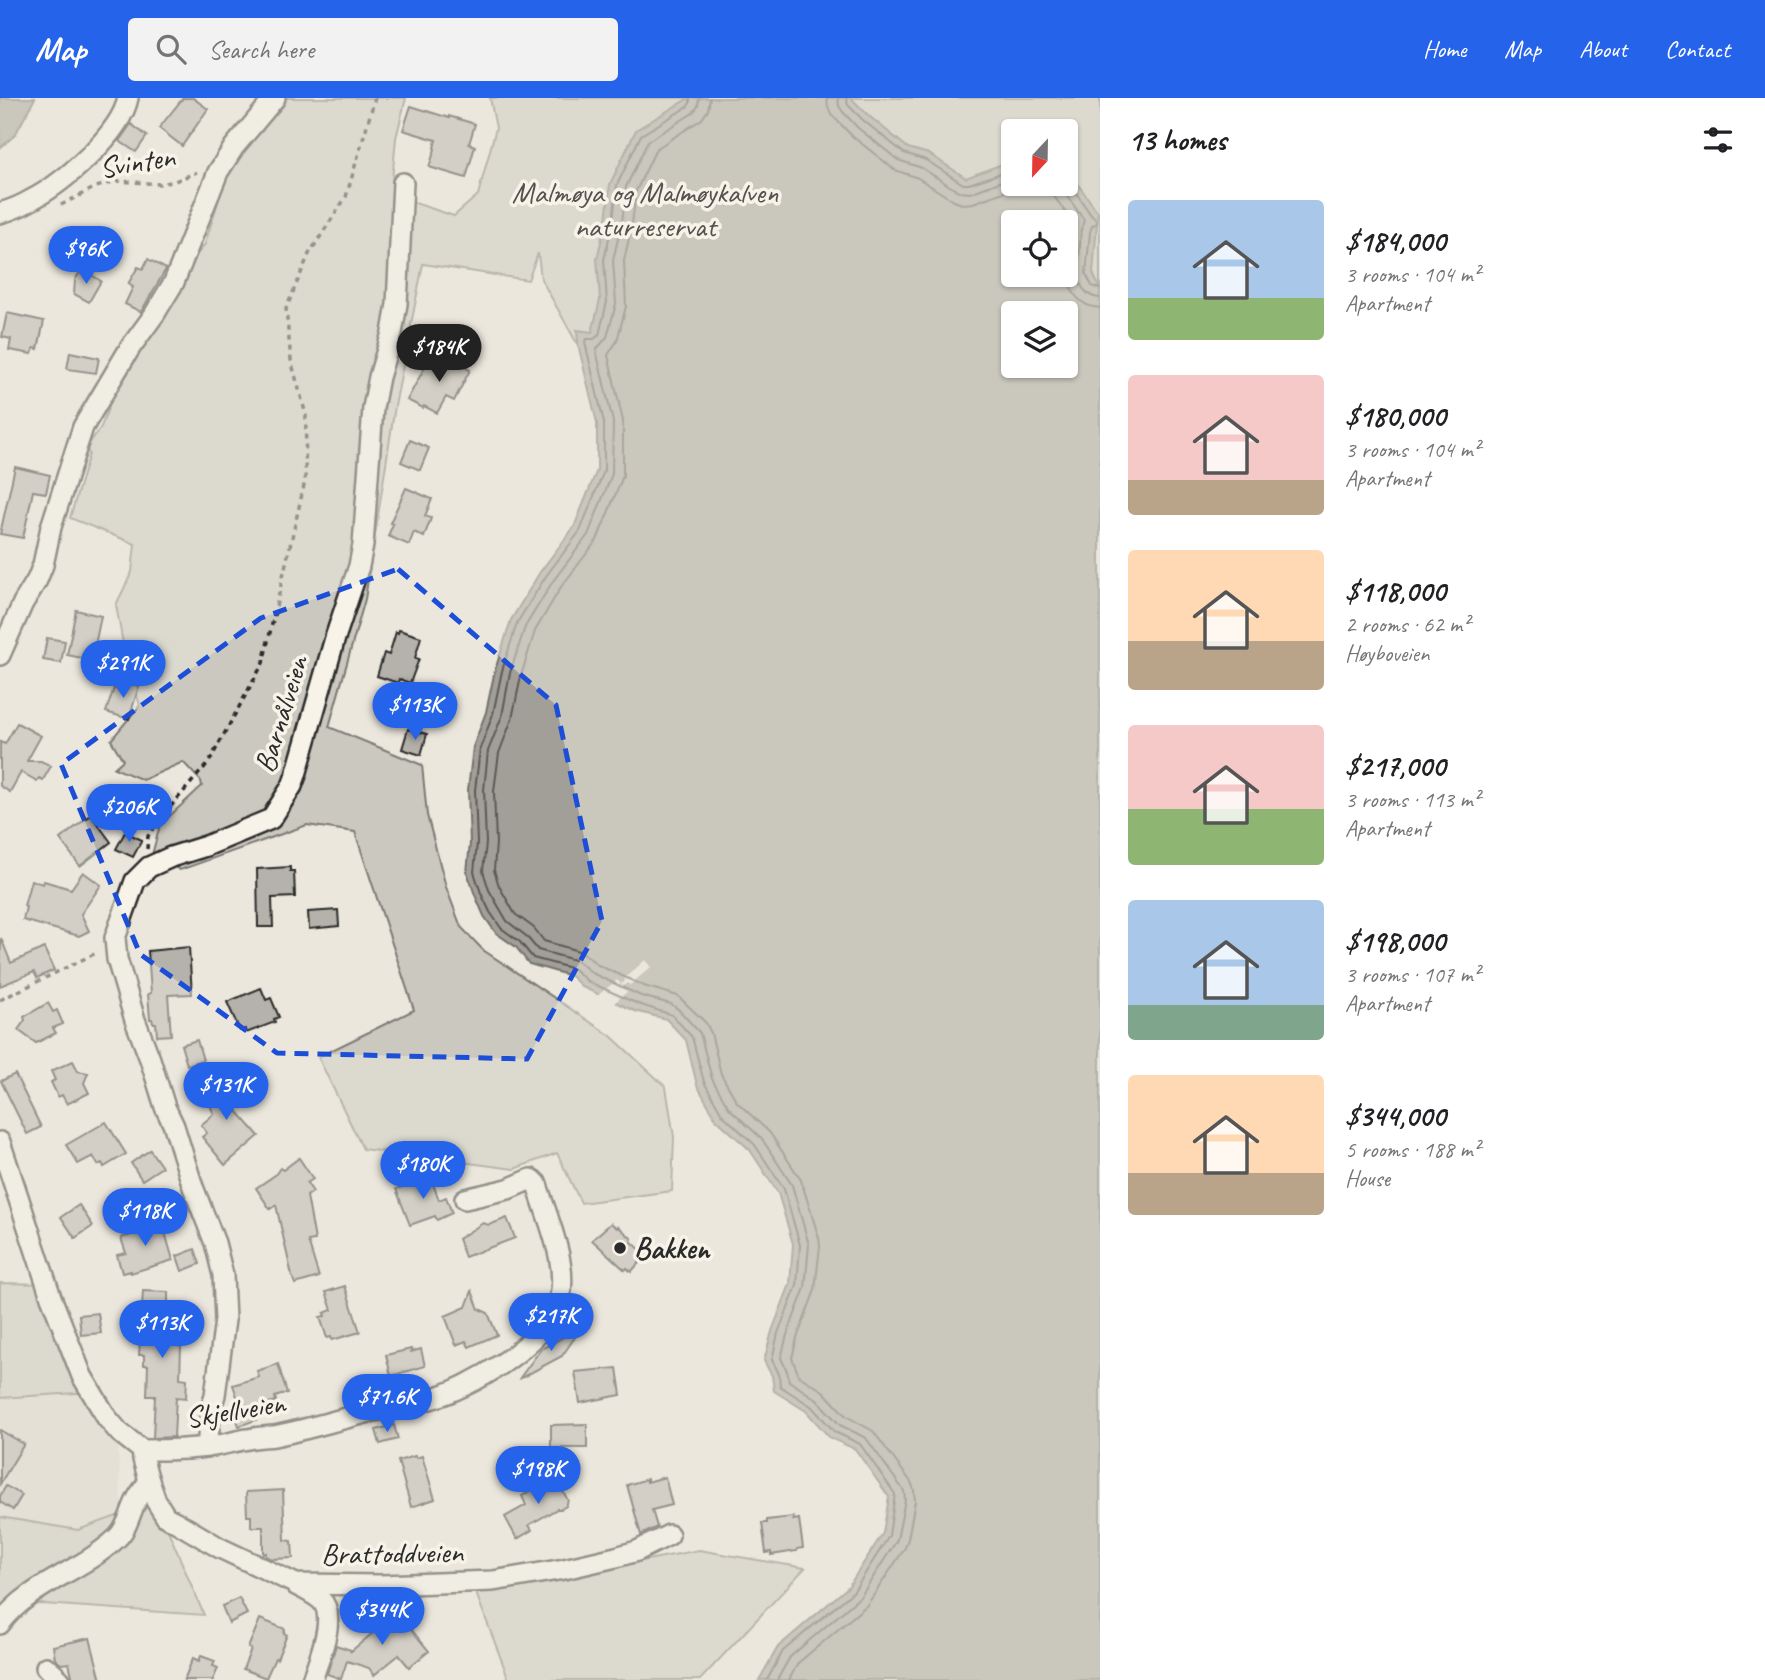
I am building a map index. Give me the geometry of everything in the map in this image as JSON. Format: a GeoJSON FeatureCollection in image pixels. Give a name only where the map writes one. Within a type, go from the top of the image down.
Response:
{"type":"FeatureCollection","features":[{"type":"Feature","properties":{"kind":"street"},"geometry":{"type":"LineString","coordinates":[[0,213],[32,200],[66,177],[115,126],[127,107],[128,98]]}},
{"type":"Feature","properties":{"kind":"street"},"geometry":{"type":"LineString","coordinates":[[0,655],[43,565],[51,527],[83,427],[130,348],[174,282],[218,172],[275,98]]}},
{"type":"Feature","properties":{"kind":"street","name":"Barnålveien"},"geometry":{"type":"LineString","coordinates":[[149,867],[271,819],[292,786],[363,545],[373,408],[397,304],[403,183]]}},
{"type":"Feature","properties":{"kind":"street"},"geometry":{"type":"LineString","coordinates":[[149,867],[135,881],[115,938],[117,959],[165,1107],[215,1242],[223,1275],[225,1320],[207,1447]]}},
{"type":"Feature","properties":{"kind":"street"},"geometry":{"type":"LineString","coordinates":[[0,1142],[51,1297],[82,1376],[107,1418],[119,1432],[142,1450]]}},
{"type":"Feature","properties":{"kind":"street","name":"Skjellveien"},"geometry":{"type":"LineString","coordinates":[[142,1450],[207,1447],[296,1431],[432,1399],[475,1381],[526,1346],[554,1312],[562,1284],[556,1247],[537,1184],[531,1180],[508,1189],[465,1199]]}},
{"type":"Feature","properties":{"kind":"street","name":"Brattoddveien"},"geometry":{"type":"LineString","coordinates":[[142,1450],[156,1501],[166,1517],[220,1548],[296,1584],[381,1585],[511,1579],[616,1557],[637,1551],[669,1535]]}},
{"type":"Feature","properties":{"kind":"street"},"geometry":{"type":"LineString","coordinates":[[0,1624],[9,1611],[25,1598],[116,1540],[137,1498],[149,1481]]}},
{"type":"Feature","properties":{"kind":"street"},"geometry":{"type":"LineString","coordinates":[[296,1584],[320,1599],[326,1607],[328,1618],[324,1646],[312,1680]]}},
{"type":"Feature","properties":{"kind":"path"},"geometry":{"type":"LineString","coordinates":[[149,867],[148,836],[209,762],[263,663],[305,481],[306,415],[291,360],[286,309],[309,254],[346,197],[375,98]]}},
{"type":"Feature","properties":{"kind":"path","name":"Svinten"},"geometry":{"type":"LineString","coordinates":[[55,208],[96,187],[117,181],[161,184],[175,181],[196,173],[223,154],[230,154]]}},
{"type":"Feature","properties":{"kind":"path"},"geometry":{"type":"LineString","coordinates":[[0,1000],[116,944]]}},
{"type":"Feature","properties":{"kind":"highlighted area"},"geometry":{"type":"Polygon","coordinates":[[[398,569],[556,705],[602,921],[527,1059],[277,1053],[140,954],[61,764],[261,618],[398,569]]]}},
{"type":"Feature","properties":{"kind":"shaded area"},"geometry":{"type":"Polygon","coordinates":[[[0,1289],[118,1445],[122,1517],[106,1537],[0,1547],[0,1289]]]}},
{"type":"Feature","properties":{"kind":"green space","name":"Malmøya og Malmøykalven naturreservat"},"geometry":{"type":"Polygon","coordinates":[[[286,98],[406,98],[396,138],[392,181],[400,198],[454,216],[478,195],[496,128],[490,98],[1100,98],[1100,631],[579,347],[541,279],[538,253],[528,280],[423,264],[395,406],[365,599],[329,727],[422,765],[427,815],[446,887],[461,927],[483,950],[611,1036],[666,1087],[674,1137],[672,1191],[581,1203],[557,1153],[514,1169],[363,1149],[318,1057],[414,1010],[355,832],[307,825],[180,870],[152,855],[160,825],[202,786],[201,781],[183,762],[143,780],[114,768],[123,760],[111,740],[140,705],[127,666],[116,605],[132,572],[135,544],[70,518],[89,454],[86,448],[101,427],[118,382],[169,307],[193,260],[205,244],[225,179],[286,98]]]}},
{"type":"Feature","properties":{"kind":"green space"},"geometry":{"type":"Polygon","coordinates":[[[0,1283],[47,1284],[92,1392],[0,1398],[0,1283]]]}},
{"type":"Feature","properties":{"kind":"green space"},"geometry":{"type":"Polygon","coordinates":[[[156,1502],[204,1615],[43,1604],[0,1605],[0,1517],[78,1530],[156,1502]]]}},
{"type":"Feature","properties":{"kind":"green space"},"geometry":{"type":"Polygon","coordinates":[[[699,1550],[805,1568],[700,1680],[509,1680],[476,1593],[699,1550]]]}},
{"type":"Feature","properties":{"kind":"water"},"geometry":{"type":"Polygon","coordinates":[[[0,98],[35,98],[15,135],[0,148],[0,98]]]}},
{"type":"Feature","properties":{"kind":"water"},"geometry":{"type":"Polygon","coordinates":[[[689,98],[851,98],[908,148],[929,154],[966,178],[1001,165],[1001,196],[1078,196],[1078,184],[1098,212],[1093,273],[1100,289],[1100,1680],[759,1680],[778,1647],[848,1587],[883,1533],[889,1497],[855,1449],[830,1438],[806,1411],[774,1391],[772,1376],[764,1361],[790,1284],[793,1244],[778,1193],[750,1150],[716,1119],[697,1085],[686,1040],[666,1019],[635,1011],[582,987],[571,976],[529,964],[516,947],[496,933],[484,916],[467,872],[470,843],[468,790],[473,747],[486,712],[495,670],[511,620],[540,572],[574,527],[597,470],[597,423],[577,330],[592,332],[600,300],[597,259],[606,220],[610,184],[636,130],[689,98]]]}},
{"type":"Feature","properties":{"kind":"pier"},"geometry":{"type":"Polygon","coordinates":[[[645,960],[651,967],[630,985],[627,983],[623,986],[627,992],[613,1004],[597,996],[617,980],[621,984],[625,981],[624,979],[645,960]]]}},
{"type":"Feature","properties":{"kind":"building"},"geometry":{"type":"Polygon","coordinates":[[[183,98],[193,98],[208,109],[182,146],[159,128],[183,98]]]}},
{"type":"Feature","properties":{"kind":"building"},"geometry":{"type":"Polygon","coordinates":[[[411,106],[475,124],[469,144],[475,146],[466,178],[429,167],[436,140],[403,130],[411,106]]]}},
{"type":"Feature","properties":{"kind":"building"},"geometry":{"type":"Polygon","coordinates":[[[131,124],[147,136],[136,152],[119,141],[131,124]]]}},
{"type":"Feature","properties":{"kind":"building"},"geometry":{"type":"Polygon","coordinates":[[[148,259],[166,269],[141,312],[125,304],[133,287],[128,284],[138,267],[143,269],[148,259]]]}},
{"type":"Feature","properties":{"kind":"building"},"geometry":{"type":"Polygon","coordinates":[[[82,269],[101,281],[89,302],[74,294],[75,280],[82,269]]]}},
{"type":"Feature","properties":{"kind":"building"},"geometry":{"type":"Polygon","coordinates":[[[7,313],[44,321],[38,349],[34,348],[32,354],[9,350],[11,339],[2,337],[7,313]]]}},
{"type":"Feature","properties":{"kind":"building"},"geometry":{"type":"Polygon","coordinates":[[[70,352],[99,358],[96,373],[67,369],[70,352]]]}},
{"type":"Feature","properties":{"kind":"building"},"geometry":{"type":"Polygon","coordinates":[[[443,356],[470,370],[454,401],[446,397],[437,413],[407,400],[427,363],[436,369],[443,356]]]}},
{"type":"Feature","properties":{"kind":"building"},"geometry":{"type":"Polygon","coordinates":[[[410,440],[429,448],[420,470],[401,462],[410,440]]]}},
{"type":"Feature","properties":{"kind":"building"},"geometry":{"type":"Polygon","coordinates":[[[15,467],[50,475],[46,493],[33,491],[23,538],[0,534],[15,467]]]}},
{"type":"Feature","properties":{"kind":"building"},"geometry":{"type":"Polygon","coordinates":[[[406,488],[432,499],[425,516],[431,518],[424,537],[414,532],[409,545],[388,536],[393,524],[390,523],[406,488]]]}},
{"type":"Feature","properties":{"kind":"building"},"geometry":{"type":"Polygon","coordinates":[[[76,610],[101,616],[92,660],[67,655],[76,610]]]}},
{"type":"Feature","properties":{"kind":"building"},"geometry":{"type":"Polygon","coordinates":[[[399,630],[421,637],[415,658],[419,659],[410,683],[399,679],[398,683],[377,676],[384,653],[389,655],[399,630]]]}},
{"type":"Feature","properties":{"kind":"building"},"geometry":{"type":"Polygon","coordinates":[[[47,638],[65,641],[61,663],[43,660],[47,638]]]}},
{"type":"Feature","properties":{"kind":"building"},"geometry":{"type":"Polygon","coordinates":[[[121,681],[139,686],[129,719],[106,712],[114,688],[118,689],[121,681]]]}},
{"type":"Feature","properties":{"kind":"building"},"geometry":{"type":"Polygon","coordinates":[[[17,723],[41,736],[27,761],[41,761],[51,766],[43,780],[39,778],[37,781],[21,772],[10,792],[0,786],[0,742],[5,744],[17,723]]]}},
{"type":"Feature","properties":{"kind":"building"},"geometry":{"type":"Polygon","coordinates":[[[408,729],[427,734],[421,755],[402,749],[408,729]]]}},
{"type":"Feature","properties":{"kind":"building"},"geometry":{"type":"Polygon","coordinates":[[[91,815],[111,842],[80,866],[60,839],[91,815]]]}},
{"type":"Feature","properties":{"kind":"building"},"geometry":{"type":"Polygon","coordinates":[[[125,832],[142,840],[133,857],[116,849],[125,832]]]}},
{"type":"Feature","properties":{"kind":"building"},"geometry":{"type":"Polygon","coordinates":[[[290,867],[290,871],[294,871],[295,897],[272,898],[273,927],[258,927],[257,869],[290,867]]]}},
{"type":"Feature","properties":{"kind":"building"},"geometry":{"type":"Polygon","coordinates":[[[83,872],[101,885],[81,914],[89,931],[79,936],[23,920],[31,880],[71,889],[83,872]]]}},
{"type":"Feature","properties":{"kind":"building"},"geometry":{"type":"Polygon","coordinates":[[[338,910],[339,926],[309,929],[308,912],[338,910]]]}},
{"type":"Feature","properties":{"kind":"building"},"geometry":{"type":"Polygon","coordinates":[[[1,938],[11,963],[44,948],[54,970],[37,978],[34,972],[0,986],[1,938]]]}},
{"type":"Feature","properties":{"kind":"building"},"geometry":{"type":"Polygon","coordinates":[[[189,947],[192,994],[168,995],[171,1035],[157,1036],[156,1023],[150,1019],[148,951],[189,947]]]}},
{"type":"Feature","properties":{"kind":"building"},"geometry":{"type":"Polygon","coordinates":[[[261,988],[266,1000],[271,998],[279,1017],[274,1019],[275,1022],[246,1033],[245,1029],[240,1031],[227,1002],[261,988]]]}},
{"type":"Feature","properties":{"kind":"building"},"geometry":{"type":"Polygon","coordinates":[[[48,1003],[53,1012],[57,1010],[63,1024],[53,1028],[56,1033],[36,1043],[18,1030],[25,1020],[24,1017],[48,1003]]]}},
{"type":"Feature","properties":{"kind":"building"},"geometry":{"type":"Polygon","coordinates":[[[197,1040],[203,1060],[187,1065],[181,1045],[197,1040]]]}},
{"type":"Feature","properties":{"kind":"building"},"geometry":{"type":"Polygon","coordinates":[[[73,1061],[78,1071],[88,1073],[84,1083],[89,1093],[67,1104],[62,1095],[58,1097],[51,1082],[55,1080],[51,1071],[73,1061]]]}},
{"type":"Feature","properties":{"kind":"building"},"geometry":{"type":"Polygon","coordinates":[[[15,1074],[41,1127],[27,1134],[1,1081],[15,1074]]]}},
{"type":"Feature","properties":{"kind":"building"},"geometry":{"type":"Polygon","coordinates":[[[229,1076],[238,1099],[230,1103],[259,1136],[225,1165],[202,1137],[207,1133],[201,1125],[214,1114],[202,1088],[229,1076]]]}},
{"type":"Feature","properties":{"kind":"building"},"geometry":{"type":"Polygon","coordinates":[[[106,1122],[126,1154],[104,1167],[102,1163],[98,1165],[93,1156],[78,1164],[66,1145],[106,1122]]]}},
{"type":"Feature","properties":{"kind":"building"},"geometry":{"type":"Polygon","coordinates":[[[150,1150],[162,1167],[142,1180],[131,1163],[150,1150]]]}},
{"type":"Feature","properties":{"kind":"building"},"geometry":{"type":"Polygon","coordinates":[[[299,1158],[313,1179],[307,1183],[313,1192],[307,1196],[315,1240],[308,1241],[319,1277],[295,1284],[276,1205],[270,1209],[256,1188],[275,1175],[280,1168],[283,1170],[299,1158]]]}},
{"type":"Feature","properties":{"kind":"building"},"geometry":{"type":"Polygon","coordinates":[[[429,1173],[439,1200],[446,1197],[452,1213],[437,1220],[435,1216],[410,1225],[396,1189],[429,1173]]]}},
{"type":"Feature","properties":{"kind":"building"},"geometry":{"type":"Polygon","coordinates":[[[79,1205],[93,1226],[75,1238],[61,1217],[79,1205]]]}},
{"type":"Feature","properties":{"kind":"building"},"geometry":{"type":"Polygon","coordinates":[[[507,1218],[515,1238],[465,1257],[458,1239],[483,1223],[489,1225],[507,1218]]]}},
{"type":"Feature","properties":{"kind":"building"},"geometry":{"type":"Polygon","coordinates":[[[152,1220],[153,1225],[162,1222],[173,1260],[131,1273],[122,1273],[117,1255],[126,1253],[121,1238],[135,1234],[132,1226],[152,1220]]]}},
{"type":"Feature","properties":{"kind":"building","name":"Bakken"},"geometry":{"type":"Polygon","coordinates":[[[611,1223],[617,1228],[618,1226],[646,1255],[631,1272],[627,1268],[625,1270],[592,1240],[611,1223]]]}},
{"type":"Feature","properties":{"kind":"building"},"geometry":{"type":"Polygon","coordinates":[[[195,1249],[200,1264],[182,1271],[177,1256],[195,1249]]]}},
{"type":"Feature","properties":{"kind":"building"},"geometry":{"type":"Polygon","coordinates":[[[345,1286],[360,1332],[332,1340],[331,1337],[327,1338],[320,1317],[332,1310],[326,1292],[345,1286]]]}},
{"type":"Feature","properties":{"kind":"building"},"geometry":{"type":"Polygon","coordinates":[[[143,1291],[168,1292],[168,1312],[179,1313],[177,1346],[181,1346],[180,1378],[187,1379],[186,1398],[176,1397],[174,1437],[153,1438],[155,1396],[147,1396],[148,1365],[144,1365],[144,1355],[139,1355],[143,1291]]]}},
{"type":"Feature","properties":{"kind":"building"},"geometry":{"type":"Polygon","coordinates":[[[472,1291],[479,1309],[488,1313],[497,1335],[469,1347],[466,1341],[456,1345],[445,1316],[466,1307],[472,1291]]]}},
{"type":"Feature","properties":{"kind":"building"},"geometry":{"type":"Polygon","coordinates":[[[98,1313],[101,1333],[81,1335],[79,1315],[98,1313]]]}},
{"type":"Feature","properties":{"kind":"building"},"geometry":{"type":"Polygon","coordinates":[[[582,1327],[562,1356],[519,1379],[541,1349],[582,1327]]]}},
{"type":"Feature","properties":{"kind":"building"},"geometry":{"type":"Polygon","coordinates":[[[411,1349],[411,1352],[421,1349],[425,1366],[391,1376],[386,1355],[411,1349]]]}},
{"type":"Feature","properties":{"kind":"building"},"geometry":{"type":"Polygon","coordinates":[[[278,1364],[287,1393],[275,1397],[276,1401],[252,1409],[256,1420],[239,1426],[233,1408],[240,1405],[233,1385],[259,1377],[257,1371],[278,1364]]]}},
{"type":"Feature","properties":{"kind":"building"},"geometry":{"type":"Polygon","coordinates":[[[617,1368],[621,1395],[580,1403],[575,1372],[617,1368]]]}},
{"type":"Feature","properties":{"kind":"building"},"geometry":{"type":"Polygon","coordinates":[[[587,1424],[587,1448],[551,1448],[551,1425],[587,1424]]]}},
{"type":"Feature","properties":{"kind":"building"},"geometry":{"type":"Polygon","coordinates":[[[394,1425],[398,1439],[380,1444],[376,1430],[394,1425]]]}},
{"type":"Feature","properties":{"kind":"building"},"geometry":{"type":"Polygon","coordinates":[[[0,1430],[24,1444],[0,1484],[0,1430]]]}},
{"type":"Feature","properties":{"kind":"building"},"geometry":{"type":"Polygon","coordinates":[[[422,1456],[435,1499],[411,1507],[398,1461],[422,1456]]]}},
{"type":"Feature","properties":{"kind":"building"},"geometry":{"type":"Polygon","coordinates":[[[554,1477],[561,1479],[564,1484],[562,1490],[568,1500],[566,1506],[529,1525],[532,1530],[517,1539],[505,1517],[526,1505],[522,1496],[554,1477]]]}},
{"type":"Feature","properties":{"kind":"building"},"geometry":{"type":"Polygon","coordinates":[[[665,1477],[672,1505],[652,1510],[657,1527],[641,1535],[627,1485],[665,1477]]]}},
{"type":"Feature","properties":{"kind":"building"},"geometry":{"type":"Polygon","coordinates":[[[6,1486],[22,1495],[13,1510],[0,1502],[0,1496],[6,1486]]]}},
{"type":"Feature","properties":{"kind":"building"},"geometry":{"type":"Polygon","coordinates":[[[283,1490],[285,1540],[292,1541],[293,1558],[272,1559],[266,1556],[266,1553],[263,1554],[263,1527],[251,1527],[251,1516],[247,1516],[246,1492],[283,1490]]]}},
{"type":"Feature","properties":{"kind":"building"},"geometry":{"type":"Polygon","coordinates":[[[793,1517],[793,1520],[799,1519],[803,1548],[771,1555],[771,1552],[766,1553],[762,1523],[793,1517]]]}},
{"type":"Feature","properties":{"kind":"building"},"geometry":{"type":"Polygon","coordinates":[[[239,1598],[247,1614],[229,1623],[222,1606],[239,1598]]]}},
{"type":"Feature","properties":{"kind":"building"},"geometry":{"type":"Polygon","coordinates":[[[403,1608],[415,1622],[409,1627],[429,1651],[409,1667],[399,1655],[374,1675],[369,1668],[347,1661],[341,1679],[327,1674],[336,1645],[351,1650],[350,1652],[403,1608]]]}},
{"type":"Feature","properties":{"kind":"building"},"geometry":{"type":"Polygon","coordinates":[[[260,1619],[285,1629],[284,1633],[287,1635],[266,1678],[243,1669],[260,1619]]]}},
{"type":"Feature","properties":{"kind":"building"},"geometry":{"type":"Polygon","coordinates":[[[90,1638],[101,1680],[73,1680],[69,1663],[61,1664],[55,1659],[53,1646],[90,1638]]]}},
{"type":"Feature","properties":{"kind":"building"},"geometry":{"type":"Polygon","coordinates":[[[201,1656],[215,1661],[213,1666],[218,1668],[213,1680],[184,1680],[193,1658],[199,1661],[201,1656]]]}},
{"type":"Feature","properties":{"kind":"place","name":"Bakken"},"geometry":{"type":"Point","coordinates":[620,1248]}}]}
